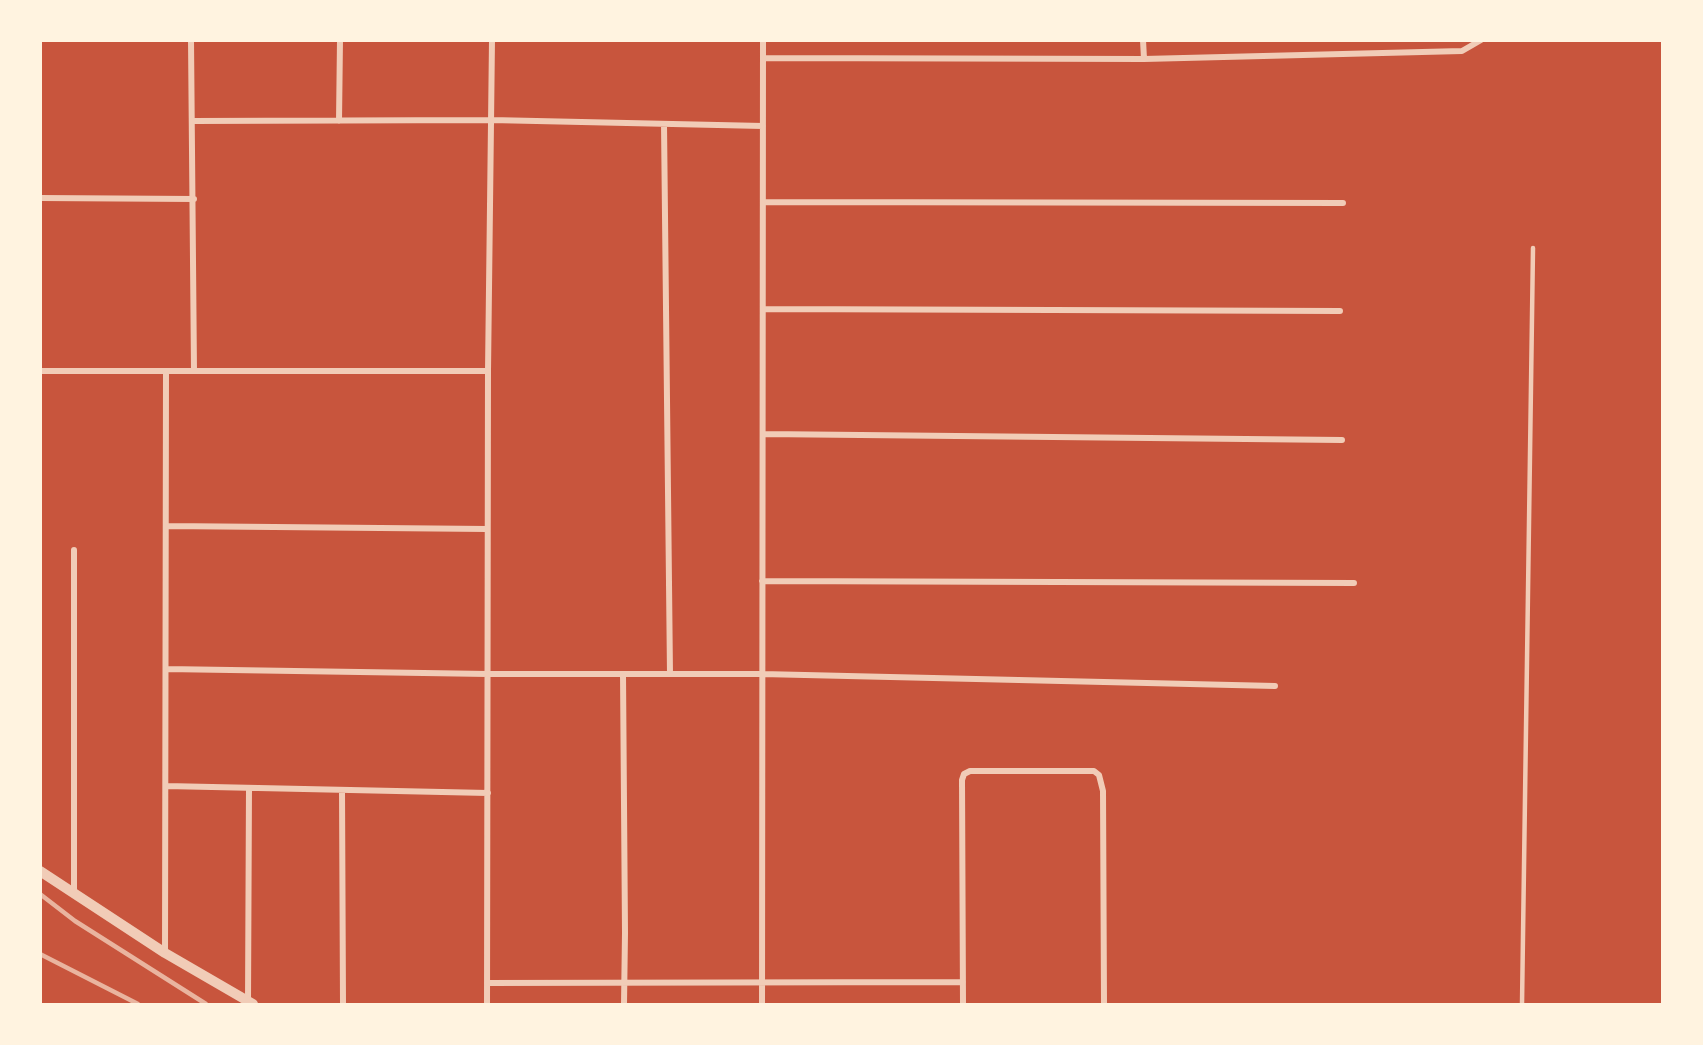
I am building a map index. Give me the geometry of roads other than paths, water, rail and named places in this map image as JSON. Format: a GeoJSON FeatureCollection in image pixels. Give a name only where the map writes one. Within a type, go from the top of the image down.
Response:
{"type":"FeatureCollection","features":[{"type":"Feature","properties":{"kind":"street"},"geometry":{"type":"LineString","coordinates":[[191,40],[195,371]]}},
{"type":"Feature","properties":{"kind":"street"},"geometry":{"type":"LineString","coordinates":[[339,121],[340,40]]}},
{"type":"Feature","properties":{"kind":"street"},"geometry":{"type":"LineString","coordinates":[[487,1005],[487,529],[492,40]]}},
{"type":"Feature","properties":{"kind":"street"},"geometry":{"type":"LineString","coordinates":[[762,1005],[763,40]]}},
{"type":"Feature","properties":{"kind":"street"},"geometry":{"type":"LineString","coordinates":[[1143,40],[1144,59]]}},
{"type":"Feature","properties":{"kind":"street"},"geometry":{"type":"LineString","coordinates":[[763,58],[1144,59],[1462,51],[1481,40]]}},
{"type":"Feature","properties":{"kind":"street"},"geometry":{"type":"LineString","coordinates":[[193,121],[491,120],[763,126]]}},
{"type":"Feature","properties":{"kind":"street"},"geometry":{"type":"LineString","coordinates":[[664,124],[670,674]]}},
{"type":"Feature","properties":{"kind":"street"},"geometry":{"type":"LineString","coordinates":[[40,198],[194,198]]}},
{"type":"Feature","properties":{"kind":"street"},"geometry":{"type":"LineString","coordinates":[[763,202],[1343,203]]}},
{"type":"Feature","properties":{"kind":"street"},"geometry":{"type":"LineString","coordinates":[[763,309],[1340,311]]}},
{"type":"Feature","properties":{"kind":"street"},"geometry":{"type":"LineString","coordinates":[[40,371],[488,371]]}},
{"type":"Feature","properties":{"kind":"street"},"geometry":{"type":"LineString","coordinates":[[165,953],[166,371]]}},
{"type":"Feature","properties":{"kind":"street"},"geometry":{"type":"LineString","coordinates":[[764,434],[1342,440]]}},
{"type":"Feature","properties":{"kind":"street"},"geometry":{"type":"LineString","coordinates":[[167,526],[487,529]]}},
{"type":"Feature","properties":{"kind":"street"},"geometry":{"type":"LineString","coordinates":[[74,550],[74,893]]}},
{"type":"Feature","properties":{"kind":"street"},"geometry":{"type":"LineString","coordinates":[[762,581],[1354,583]]}},
{"type":"Feature","properties":{"kind":"street"},"geometry":{"type":"LineString","coordinates":[[166,669],[488,674],[762,674],[1275,686]]}},
{"type":"Feature","properties":{"kind":"street"},"geometry":{"type":"LineString","coordinates":[[623,674],[624,1005]]}},
{"type":"Feature","properties":{"kind":"street"},"geometry":{"type":"LineString","coordinates":[[963,1005],[962,780],[964,774],[970,771],[1094,771],[1099,775],[1103,791],[1104,1005]]}},
{"type":"Feature","properties":{"kind":"street"},"geometry":{"type":"LineString","coordinates":[[166,786],[488,793]]}},
{"type":"Feature","properties":{"kind":"street"},"geometry":{"type":"LineString","coordinates":[[249,788],[250,1003]]}},
{"type":"Feature","properties":{"kind":"street"},"geometry":{"type":"LineString","coordinates":[[342,790],[343,1005]]}},
{"type":"Feature","properties":{"kind":"street"},"geometry":{"type":"LineString","coordinates":[[40,871],[165,953],[250,1003]]}},
{"type":"Feature","properties":{"kind":"street"},"geometry":{"type":"LineString","coordinates":[[487,983],[963,982]]}},
{"type":"Feature","properties":{"kind":"lane"},"geometry":{"type":"LineString","coordinates":[[1522,1005],[1533,248]]}},
{"type":"Feature","properties":{"kind":"railway"},"geometry":{"type":"LineString","coordinates":[[40,894],[75,921],[206,1004]]}},
{"type":"Feature","properties":{"kind":"railway"},"geometry":{"type":"LineString","coordinates":[[40,954],[138,1004]]}}]}
